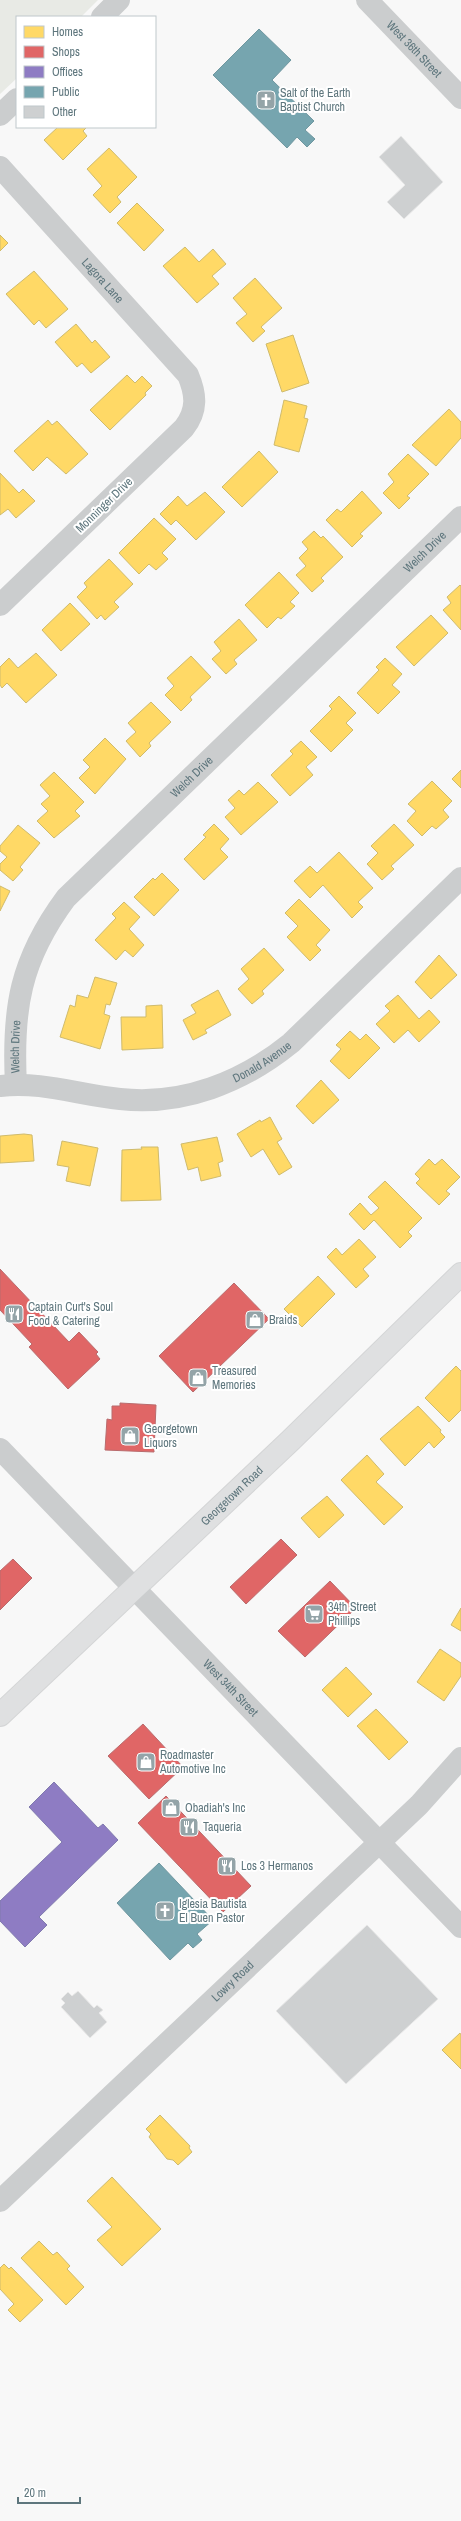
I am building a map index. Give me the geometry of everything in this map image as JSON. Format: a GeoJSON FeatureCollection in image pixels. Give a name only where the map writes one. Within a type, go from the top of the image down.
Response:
{"type":"FeatureCollection","features":[{"type":"Feature","properties":{"kind":"main road","name":"Georgetown Road"},"geometry":{"type":"LineString","coordinates":[[0,1715],[134,1589],[461,1274]]}},
{"type":"Feature","properties":{"kind":"street"},"geometry":{"type":"LineString","coordinates":[[103,16],[119,0]]}},
{"type":"Feature","properties":{"kind":"street","name":"West 36th Street"},"geometry":{"type":"LineString","coordinates":[[367,0],[461,98]]}},
{"type":"Feature","properties":{"kind":"street"},"geometry":{"type":"LineString","coordinates":[[0,115],[16,100]]}},
{"type":"Feature","properties":{"kind":"street","name":"Lagora Lane"},"geometry":{"type":"LineString","coordinates":[[0,167],[188,375],[196,399]]}},
{"type":"Feature","properties":{"kind":"street","name":"Monninger Drive"},"geometry":{"type":"LineString","coordinates":[[0,605],[184,428],[192,416],[196,399]]}},
{"type":"Feature","properties":{"kind":"street","name":"Welch Drive"},"geometry":{"type":"LineString","coordinates":[[8,1086],[15,1024],[22,985],[34,948],[66,898],[461,518]]}},
{"type":"Feature","properties":{"kind":"street","name":"Donald Avenue"},"geometry":{"type":"LineString","coordinates":[[8,1086],[58,1087],[138,1100],[186,1096],[234,1080],[259,1067],[291,1043],[461,878]]}},
{"type":"Feature","properties":{"kind":"street","name":"West 34th Street"},"geometry":{"type":"LineString","coordinates":[[0,1449],[461,1927]]}},
{"type":"Feature","properties":{"kind":"street","name":"Lowry Road"},"geometry":{"type":"LineString","coordinates":[[0,2201],[426,1798],[461,1758]]}},
{"type":"Feature","properties":{"kind":"shaded area"},"geometry":{"type":"Polygon","coordinates":[[[0,0],[98,0],[82,16],[16,16],[16,79],[0,94],[0,0]]]}},
{"type":"Feature","properties":{"kind":"building: Homes"},"geometry":{"type":"Polygon","coordinates":[[[57,128],[86,128],[83,131],[87,136],[63,160],[44,140],[57,128]]]}},
{"type":"Feature","properties":{"kind":"building: Homes"},"geometry":{"type":"Polygon","coordinates":[[[109,148],[137,177],[117,197],[121,202],[110,213],[93,195],[102,186],[87,169],[109,148]]]}},
{"type":"Feature","properties":{"kind":"building: Homes"},"geometry":{"type":"Polygon","coordinates":[[[137,203],[164,230],[144,251],[117,223],[137,203]]]}},
{"type":"Feature","properties":{"kind":"building: Homes"},"geometry":{"type":"Polygon","coordinates":[[[0,235],[8,243],[0,251],[0,235]]]}},
{"type":"Feature","properties":{"kind":"building: Homes"},"geometry":{"type":"Polygon","coordinates":[[[185,247],[199,262],[213,249],[226,264],[212,276],[219,284],[197,303],[163,266],[185,247]]]}},
{"type":"Feature","properties":{"kind":"building: Homes"},"geometry":{"type":"Polygon","coordinates":[[[34,271],[68,309],[46,328],[39,320],[34,325],[6,294],[34,271]]]}},
{"type":"Feature","properties":{"kind":"building: Homes"},"geometry":{"type":"Polygon","coordinates":[[[255,278],[282,308],[261,327],[265,331],[253,342],[236,323],[247,314],[233,298],[255,278]]]}},
{"type":"Feature","properties":{"kind":"building: Homes"},"geometry":{"type":"Polygon","coordinates":[[[76,324],[92,343],[95,340],[110,357],[91,373],[82,363],[77,367],[55,342],[76,324]]]}},
{"type":"Feature","properties":{"kind":"building: Homes"},"geometry":{"type":"Polygon","coordinates":[[[293,335],[309,383],[282,392],[266,344],[293,335]]]}},
{"type":"Feature","properties":{"kind":"building: Homes"},"geometry":{"type":"Polygon","coordinates":[[[127,375],[135,383],[142,376],[152,386],[145,393],[146,395],[110,430],[90,410],[127,375]]]}},
{"type":"Feature","properties":{"kind":"building: Homes"},"geometry":{"type":"Polygon","coordinates":[[[284,400],[307,406],[304,418],[308,419],[299,452],[274,445],[284,400]]]}},
{"type":"Feature","properties":{"kind":"building: Homes"},"geometry":{"type":"Polygon","coordinates":[[[449,409],[461,422],[461,438],[436,466],[412,445],[449,409]]]}},
{"type":"Feature","properties":{"kind":"building: Homes"},"geometry":{"type":"Polygon","coordinates":[[[48,420],[52,425],[57,421],[88,454],[66,474],[47,457],[33,471],[14,451],[48,420]]]}},
{"type":"Feature","properties":{"kind":"building: Homes"},"geometry":{"type":"Polygon","coordinates":[[[259,451],[278,472],[242,507],[222,487],[259,451]]]}},
{"type":"Feature","properties":{"kind":"building: Homes"},"geometry":{"type":"Polygon","coordinates":[[[408,454],[429,474],[407,496],[410,498],[399,509],[383,493],[394,482],[388,474],[408,454]]]}},
{"type":"Feature","properties":{"kind":"building: Homes"},"geometry":{"type":"Polygon","coordinates":[[[0,473],[19,493],[23,489],[35,501],[16,518],[8,509],[0,515],[0,473]]]}},
{"type":"Feature","properties":{"kind":"building: Homes"},"geometry":{"type":"Polygon","coordinates":[[[362,491],[382,513],[360,534],[363,536],[352,547],[326,520],[337,509],[341,512],[362,491]]]}},
{"type":"Feature","properties":{"kind":"building: Homes"},"geometry":{"type":"Polygon","coordinates":[[[205,492],[225,512],[196,540],[176,520],[171,525],[160,514],[178,496],[187,506],[205,492]]]}},
{"type":"Feature","properties":{"kind":"building: Homes"},"geometry":{"type":"Polygon","coordinates":[[[154,518],[176,539],[162,553],[168,559],[156,570],[149,564],[139,574],[119,553],[154,518]]]}},
{"type":"Feature","properties":{"kind":"building: Homes"},"geometry":{"type":"Polygon","coordinates":[[[314,531],[321,538],[323,536],[343,557],[321,578],[324,581],[312,592],[296,575],[306,566],[299,558],[308,549],[302,542],[314,531]]]}},
{"type":"Feature","properties":{"kind":"building: Homes"},"geometry":{"type":"Polygon","coordinates":[[[109,559],[133,584],[114,602],[119,607],[105,620],[101,615],[97,619],[77,597],[87,587],[84,583],[109,559]]]}},
{"type":"Feature","properties":{"kind":"building: Homes"},"geometry":{"type":"Polygon","coordinates":[[[279,572],[299,593],[290,602],[295,606],[281,619],[278,617],[267,628],[245,605],[279,572]]]}},
{"type":"Feature","properties":{"kind":"building: Homes"},"geometry":{"type":"Polygon","coordinates":[[[460,585],[461,630],[443,610],[451,603],[447,597],[460,585]]]}},
{"type":"Feature","properties":{"kind":"building: Homes"},"geometry":{"type":"Polygon","coordinates":[[[70,603],[90,624],[61,651],[42,630],[70,603]]]}},
{"type":"Feature","properties":{"kind":"building: Homes"},"geometry":{"type":"Polygon","coordinates":[[[431,615],[448,633],[414,666],[396,647],[431,615]]]}},
{"type":"Feature","properties":{"kind":"building: Homes"},"geometry":{"type":"Polygon","coordinates":[[[239,619],[257,640],[234,660],[237,664],[226,674],[212,659],[221,651],[214,642],[239,619]]]}},
{"type":"Feature","properties":{"kind":"building: Homes"},"geometry":{"type":"Polygon","coordinates":[[[36,653],[57,675],[26,703],[7,683],[2,688],[0,685],[0,667],[9,658],[18,668],[36,653]]]}},
{"type":"Feature","properties":{"kind":"building: Homes"},"geometry":{"type":"Polygon","coordinates":[[[191,656],[211,677],[190,697],[192,700],[181,711],[165,695],[174,686],[167,678],[191,656]]]}},
{"type":"Feature","properties":{"kind":"building: Homes"},"geometry":{"type":"Polygon","coordinates":[[[385,658],[402,674],[392,685],[400,692],[378,714],[357,693],[379,670],[376,667],[385,658]]]}},
{"type":"Feature","properties":{"kind":"building: Homes"},"geometry":{"type":"Polygon","coordinates":[[[339,696],[356,713],[346,723],[353,730],[331,752],[310,731],[332,709],[329,706],[339,696]]]}},
{"type":"Feature","properties":{"kind":"building: Homes"},"geometry":{"type":"Polygon","coordinates":[[[151,702],[171,722],[149,743],[151,746],[140,757],[126,741],[136,732],[128,723],[151,702]]]}},
{"type":"Feature","properties":{"kind":"building: Homes"},"geometry":{"type":"Polygon","coordinates":[[[105,738],[126,759],[95,794],[79,778],[90,767],[83,760],[105,738]]]}},
{"type":"Feature","properties":{"kind":"building: Homes"},"geometry":{"type":"Polygon","coordinates":[[[301,741],[317,757],[306,767],[313,775],[290,796],[271,775],[293,754],[290,751],[301,741]]]}},
{"type":"Feature","properties":{"kind":"building: Homes"},"geometry":{"type":"Polygon","coordinates":[[[461,770],[461,788],[452,779],[461,770]]]}},
{"type":"Feature","properties":{"kind":"building: Homes"},"geometry":{"type":"Polygon","coordinates":[[[54,772],[84,802],[75,811],[80,816],[54,838],[37,821],[48,811],[41,804],[50,796],[40,785],[54,772]]]}},
{"type":"Feature","properties":{"kind":"building: Homes"},"geometry":{"type":"Polygon","coordinates":[[[432,781],[452,801],[443,810],[449,817],[436,829],[432,826],[422,836],[407,821],[416,811],[408,804],[432,781]]]}},
{"type":"Feature","properties":{"kind":"building: Homes"},"geometry":{"type":"Polygon","coordinates":[[[258,782],[278,802],[241,835],[225,817],[235,808],[228,800],[239,790],[244,795],[258,782]]]}},
{"type":"Feature","properties":{"kind":"building: Homes"},"geometry":{"type":"Polygon","coordinates":[[[214,824],[229,839],[220,849],[228,857],[204,880],[184,859],[206,837],[203,835],[214,824]]]}},
{"type":"Feature","properties":{"kind":"building: Homes"},"geometry":{"type":"Polygon","coordinates":[[[394,824],[414,845],[391,866],[394,869],[382,880],[367,864],[378,853],[371,846],[394,824]]]}},
{"type":"Feature","properties":{"kind":"building: Homes"},"geometry":{"type":"Polygon","coordinates":[[[18,825],[40,843],[20,867],[23,870],[13,881],[0,870],[0,864],[7,857],[0,851],[0,846],[18,825]]]}},
{"type":"Feature","properties":{"kind":"building: Homes"},"geometry":{"type":"Polygon","coordinates":[[[339,852],[373,888],[358,902],[363,907],[352,918],[323,885],[310,898],[294,881],[310,866],[317,873],[339,852]]]}},
{"type":"Feature","properties":{"kind":"building: Homes"},"geometry":{"type":"Polygon","coordinates":[[[162,873],[179,890],[154,916],[134,897],[153,878],[155,880],[162,873]]]}},
{"type":"Feature","properties":{"kind":"building: Homes"},"geometry":{"type":"Polygon","coordinates":[[[0,886],[10,891],[0,911],[0,886]]]}},
{"type":"Feature","properties":{"kind":"building: Homes"},"geometry":{"type":"Polygon","coordinates":[[[299,899],[330,930],[316,945],[321,950],[310,961],[287,937],[298,926],[285,913],[299,899]]]}},
{"type":"Feature","properties":{"kind":"building: Homes"},"geometry":{"type":"Polygon","coordinates":[[[124,902],[140,917],[129,929],[144,945],[133,957],[125,950],[116,960],[95,940],[116,918],[112,914],[124,902]]]}},
{"type":"Feature","properties":{"kind":"building: Homes"},"geometry":{"type":"Polygon","coordinates":[[[264,948],[284,970],[262,991],[264,994],[252,1004],[238,989],[249,979],[241,969],[264,948]]]}},
{"type":"Feature","properties":{"kind":"building: Homes"},"geometry":{"type":"Polygon","coordinates":[[[439,955],[457,975],[431,999],[415,982],[439,955]]]}},
{"type":"Feature","properties":{"kind":"building: Homes"},"geometry":{"type":"Polygon","coordinates":[[[95,977],[117,983],[110,1005],[106,1004],[104,1014],[110,1016],[100,1049],[60,1037],[70,1005],[75,1007],[77,995],[88,998],[95,977]]]}},
{"type":"Feature","properties":{"kind":"building: Homes"},"geometry":{"type":"Polygon","coordinates":[[[218,990],[231,1015],[205,1030],[207,1033],[193,1040],[183,1020],[196,1013],[191,1005],[218,990]]]}},
{"type":"Feature","properties":{"kind":"building: Homes"},"geometry":{"type":"Polygon","coordinates":[[[398,995],[419,1019],[429,1010],[440,1022],[419,1042],[408,1030],[394,1043],[376,1024],[390,1011],[385,1006],[398,995]]]}},
{"type":"Feature","properties":{"kind":"building: Homes"},"geometry":{"type":"Polygon","coordinates":[[[162,1005],[163,1048],[122,1050],[121,1017],[146,1017],[146,1006],[162,1005]]]}},
{"type":"Feature","properties":{"kind":"building: Homes"},"geometry":{"type":"Polygon","coordinates":[[[350,1031],[360,1040],[366,1034],[380,1048],[349,1079],[330,1061],[341,1049],[336,1045],[350,1031]]]}},
{"type":"Feature","properties":{"kind":"building: Homes"},"geometry":{"type":"Polygon","coordinates":[[[321,1080],[339,1100],[313,1124],[296,1106],[321,1080]]]}},
{"type":"Feature","properties":{"kind":"building: Homes"},"geometry":{"type":"Polygon","coordinates":[[[270,1117],[282,1139],[277,1142],[292,1167],[279,1175],[263,1149],[251,1157],[237,1134],[260,1120],[261,1122],[270,1117]]]}},
{"type":"Feature","properties":{"kind":"building: Homes"},"geometry":{"type":"Polygon","coordinates":[[[24,1134],[32,1135],[34,1161],[0,1163],[0,1136],[24,1134]]]}},
{"type":"Feature","properties":{"kind":"building: Homes"},"geometry":{"type":"Polygon","coordinates":[[[217,1137],[223,1161],[218,1163],[221,1176],[201,1181],[198,1167],[188,1170],[181,1144],[217,1137]]]}},
{"type":"Feature","properties":{"kind":"building: Homes"},"geometry":{"type":"Polygon","coordinates":[[[62,1141],[98,1148],[90,1186],[66,1181],[69,1167],[57,1165],[62,1141]]]}},
{"type":"Feature","properties":{"kind":"building: Homes"},"geometry":{"type":"Polygon","coordinates":[[[141,1147],[158,1147],[161,1200],[121,1201],[122,1150],[142,1149],[141,1147]]]}},
{"type":"Feature","properties":{"kind":"building: Homes"},"geometry":{"type":"Polygon","coordinates":[[[429,1159],[435,1165],[442,1159],[460,1177],[446,1191],[450,1194],[439,1205],[416,1183],[420,1179],[415,1174],[429,1159]]]}},
{"type":"Feature","properties":{"kind":"building: Homes"},"geometry":{"type":"Polygon","coordinates":[[[385,1181],[422,1218],[408,1232],[412,1236],[400,1248],[374,1220],[364,1230],[349,1214],[360,1203],[371,1215],[379,1208],[368,1197],[385,1181]]]}},
{"type":"Feature","properties":{"kind":"building: Homes"},"geometry":{"type":"Polygon","coordinates":[[[359,1239],[376,1257],[363,1269],[369,1276],[356,1288],[327,1257],[336,1248],[342,1255],[359,1239]]]}},
{"type":"Feature","properties":{"kind":"building: Homes"},"geometry":{"type":"Polygon","coordinates":[[[318,1276],[335,1294],[302,1327],[284,1309],[318,1276]]]}},
{"type":"Feature","properties":{"kind":"building: Homes"},"geometry":{"type":"Polygon","coordinates":[[[456,1366],[461,1371],[461,1410],[449,1422],[425,1398],[456,1366]]]}},
{"type":"Feature","properties":{"kind":"building: Homes"},"geometry":{"type":"Polygon","coordinates":[[[418,1406],[441,1430],[440,1432],[445,1437],[434,1448],[429,1442],[405,1466],[380,1439],[418,1406]]]}},
{"type":"Feature","properties":{"kind":"building: Homes"},"geometry":{"type":"Polygon","coordinates":[[[367,1455],[384,1474],[376,1482],[403,1507],[384,1525],[341,1480],[367,1455]]]}},
{"type":"Feature","properties":{"kind":"building: Homes"},"geometry":{"type":"Polygon","coordinates":[[[327,1496],[344,1515],[319,1538],[301,1518],[327,1496]]]}},
{"type":"Feature","properties":{"kind":"building: Homes"},"geometry":{"type":"Polygon","coordinates":[[[461,1608],[461,1631],[451,1625],[461,1608]]]}},
{"type":"Feature","properties":{"kind":"building: Homes"},"geometry":{"type":"Polygon","coordinates":[[[440,1649],[461,1663],[461,1676],[444,1701],[417,1682],[440,1649]]]}},
{"type":"Feature","properties":{"kind":"building: Homes"},"geometry":{"type":"Polygon","coordinates":[[[346,1667],[372,1694],[348,1717],[322,1690],[346,1667]]]}},
{"type":"Feature","properties":{"kind":"building: Homes"},"geometry":{"type":"Polygon","coordinates":[[[376,1709],[408,1742],[389,1760],[357,1726],[376,1709]]]}},
{"type":"Feature","properties":{"kind":"building: Homes"},"geometry":{"type":"Polygon","coordinates":[[[460,2033],[461,2035],[461,2069],[442,2050],[460,2033]]]}},
{"type":"Feature","properties":{"kind":"building: Homes"},"geometry":{"type":"Polygon","coordinates":[[[160,2115],[190,2146],[189,2148],[192,2152],[178,2165],[173,2160],[167,2159],[149,2137],[151,2134],[146,2129],[160,2115]]]}},
{"type":"Feature","properties":{"kind":"building: Homes"},"geometry":{"type":"Polygon","coordinates":[[[112,2177],[161,2229],[122,2266],[97,2240],[112,2227],[87,2201],[112,2177]]]}},
{"type":"Feature","properties":{"kind":"building: Homes"},"geometry":{"type":"Polygon","coordinates":[[[39,2241],[53,2255],[57,2252],[70,2266],[67,2269],[84,2287],[66,2305],[21,2258],[39,2241]]]}},
{"type":"Feature","properties":{"kind":"building: Homes"},"geometry":{"type":"Polygon","coordinates":[[[4,2264],[9,2269],[11,2267],[43,2300],[20,2322],[8,2310],[14,2304],[0,2289],[0,2268],[4,2264]]]}},
{"type":"Feature","properties":{"kind":"building: Shops"},"geometry":{"type":"Polygon","coordinates":[[[0,1269],[69,1342],[79,1332],[98,1352],[96,1354],[100,1359],[68,1389],[29,1347],[32,1344],[0,1310],[0,1269]]]}},
{"type":"Feature","properties":{"kind":"building: Shops"},"geometry":{"type":"Polygon","coordinates":[[[234,1283],[269,1319],[193,1392],[159,1356],[234,1283]]]}},
{"type":"Feature","properties":{"kind":"building: Shops","name":"Georgetown Liquors"},"geometry":{"type":"Polygon","coordinates":[[[120,1403],[156,1405],[154,1452],[105,1450],[107,1419],[112,1420],[112,1406],[120,1406],[120,1403]]]}},
{"type":"Feature","properties":{"kind":"building: Shops"},"geometry":{"type":"Polygon","coordinates":[[[281,1539],[297,1555],[246,1604],[230,1587],[281,1539]]]}},
{"type":"Feature","properties":{"kind":"building: Shops"},"geometry":{"type":"Polygon","coordinates":[[[13,1559],[32,1578],[0,1610],[0,1571],[13,1559]]]}},
{"type":"Feature","properties":{"kind":"building: Shops"},"geometry":{"type":"Polygon","coordinates":[[[330,1581],[356,1608],[305,1657],[278,1631],[330,1581]]]}},
{"type":"Feature","properties":{"kind":"building: Shops","name":"Roadmaster Automotive Inc"},"geometry":{"type":"Polygon","coordinates":[[[143,1724],[183,1767],[149,1799],[108,1756],[143,1724]]]}},
{"type":"Feature","properties":{"kind":"building: Shops"},"geometry":{"type":"Polygon","coordinates":[[[166,1796],[251,1886],[223,1912],[138,1823],[166,1796]]]}},
{"type":"Feature","properties":{"kind":"building: Offices"},"geometry":{"type":"Polygon","coordinates":[[[54,1782],[98,1828],[103,1824],[118,1840],[39,1917],[47,1925],[25,1947],[0,1921],[0,1901],[62,1842],[29,1807],[54,1782]]]}},
{"type":"Feature","properties":{"kind":"building: Public","name":"Salt of the Earth Baptist Church"},"geometry":{"type":"Polygon","coordinates":[[[259,29],[291,60],[272,80],[314,121],[305,130],[315,139],[307,147],[297,137],[287,148],[213,75],[259,29]]]}},
{"type":"Feature","properties":{"kind":"building: Public","name":"Iglesia Bautista El Buen Pastor"},"geometry":{"type":"Polygon","coordinates":[[[159,1863],[213,1920],[197,1934],[202,1940],[193,1948],[188,1943],[170,1960],[117,1903],[159,1863]]]}},
{"type":"Feature","properties":{"kind":"building: Other"},"geometry":{"type":"Polygon","coordinates":[[[401,136],[443,182],[404,219],[387,202],[405,185],[379,157],[401,136]]]}},
{"type":"Feature","properties":{"kind":"building: Other"},"geometry":{"type":"Polygon","coordinates":[[[367,1925],[438,1999],[346,2084],[276,2011],[367,1925]]]}},
{"type":"Feature","properties":{"kind":"building: Other"},"geometry":{"type":"Polygon","coordinates":[[[78,1991],[94,2008],[97,2005],[103,2010],[99,2013],[107,2022],[90,2038],[61,2007],[65,2003],[61,1999],[68,1992],[72,1996],[78,1991]]]}},
{"type":"Feature","properties":{"kind":"place","name":"Salt of the Earth Baptist Church"},"geometry":{"type":"Point","coordinates":[266,100]}},
{"type":"Feature","properties":{"kind":"place","name":"Captain Curt's Soul Food & Catering"},"geometry":{"type":"Point","coordinates":[14,1314]}},
{"type":"Feature","properties":{"kind":"place","name":"Braids"},"geometry":{"type":"Point","coordinates":[255,1320]}},
{"type":"Feature","properties":{"kind":"place","name":"Treasured Memories"},"geometry":{"type":"Point","coordinates":[198,1378]}},
{"type":"Feature","properties":{"kind":"place","name":"Georgetown Liquors"},"geometry":{"type":"Point","coordinates":[130,1436]}},
{"type":"Feature","properties":{"kind":"place","name":"34th Street Phillips"},"geometry":{"type":"Point","coordinates":[314,1614]}},
{"type":"Feature","properties":{"kind":"place","name":"Roadmaster Automotive Inc"},"geometry":{"type":"Point","coordinates":[146,1762]}},
{"type":"Feature","properties":{"kind":"place","name":"Obadiah's Inc"},"geometry":{"type":"Point","coordinates":[171,1808]}},
{"type":"Feature","properties":{"kind":"place","name":"Taqueria"},"geometry":{"type":"Point","coordinates":[189,1827]}},
{"type":"Feature","properties":{"kind":"place","name":"Los 3 Hermanos"},"geometry":{"type":"Point","coordinates":[227,1866]}},
{"type":"Feature","properties":{"kind":"place","name":"Iglesia Bautista El Buen Pastor"},"geometry":{"type":"Point","coordinates":[165,1911]}}]}
